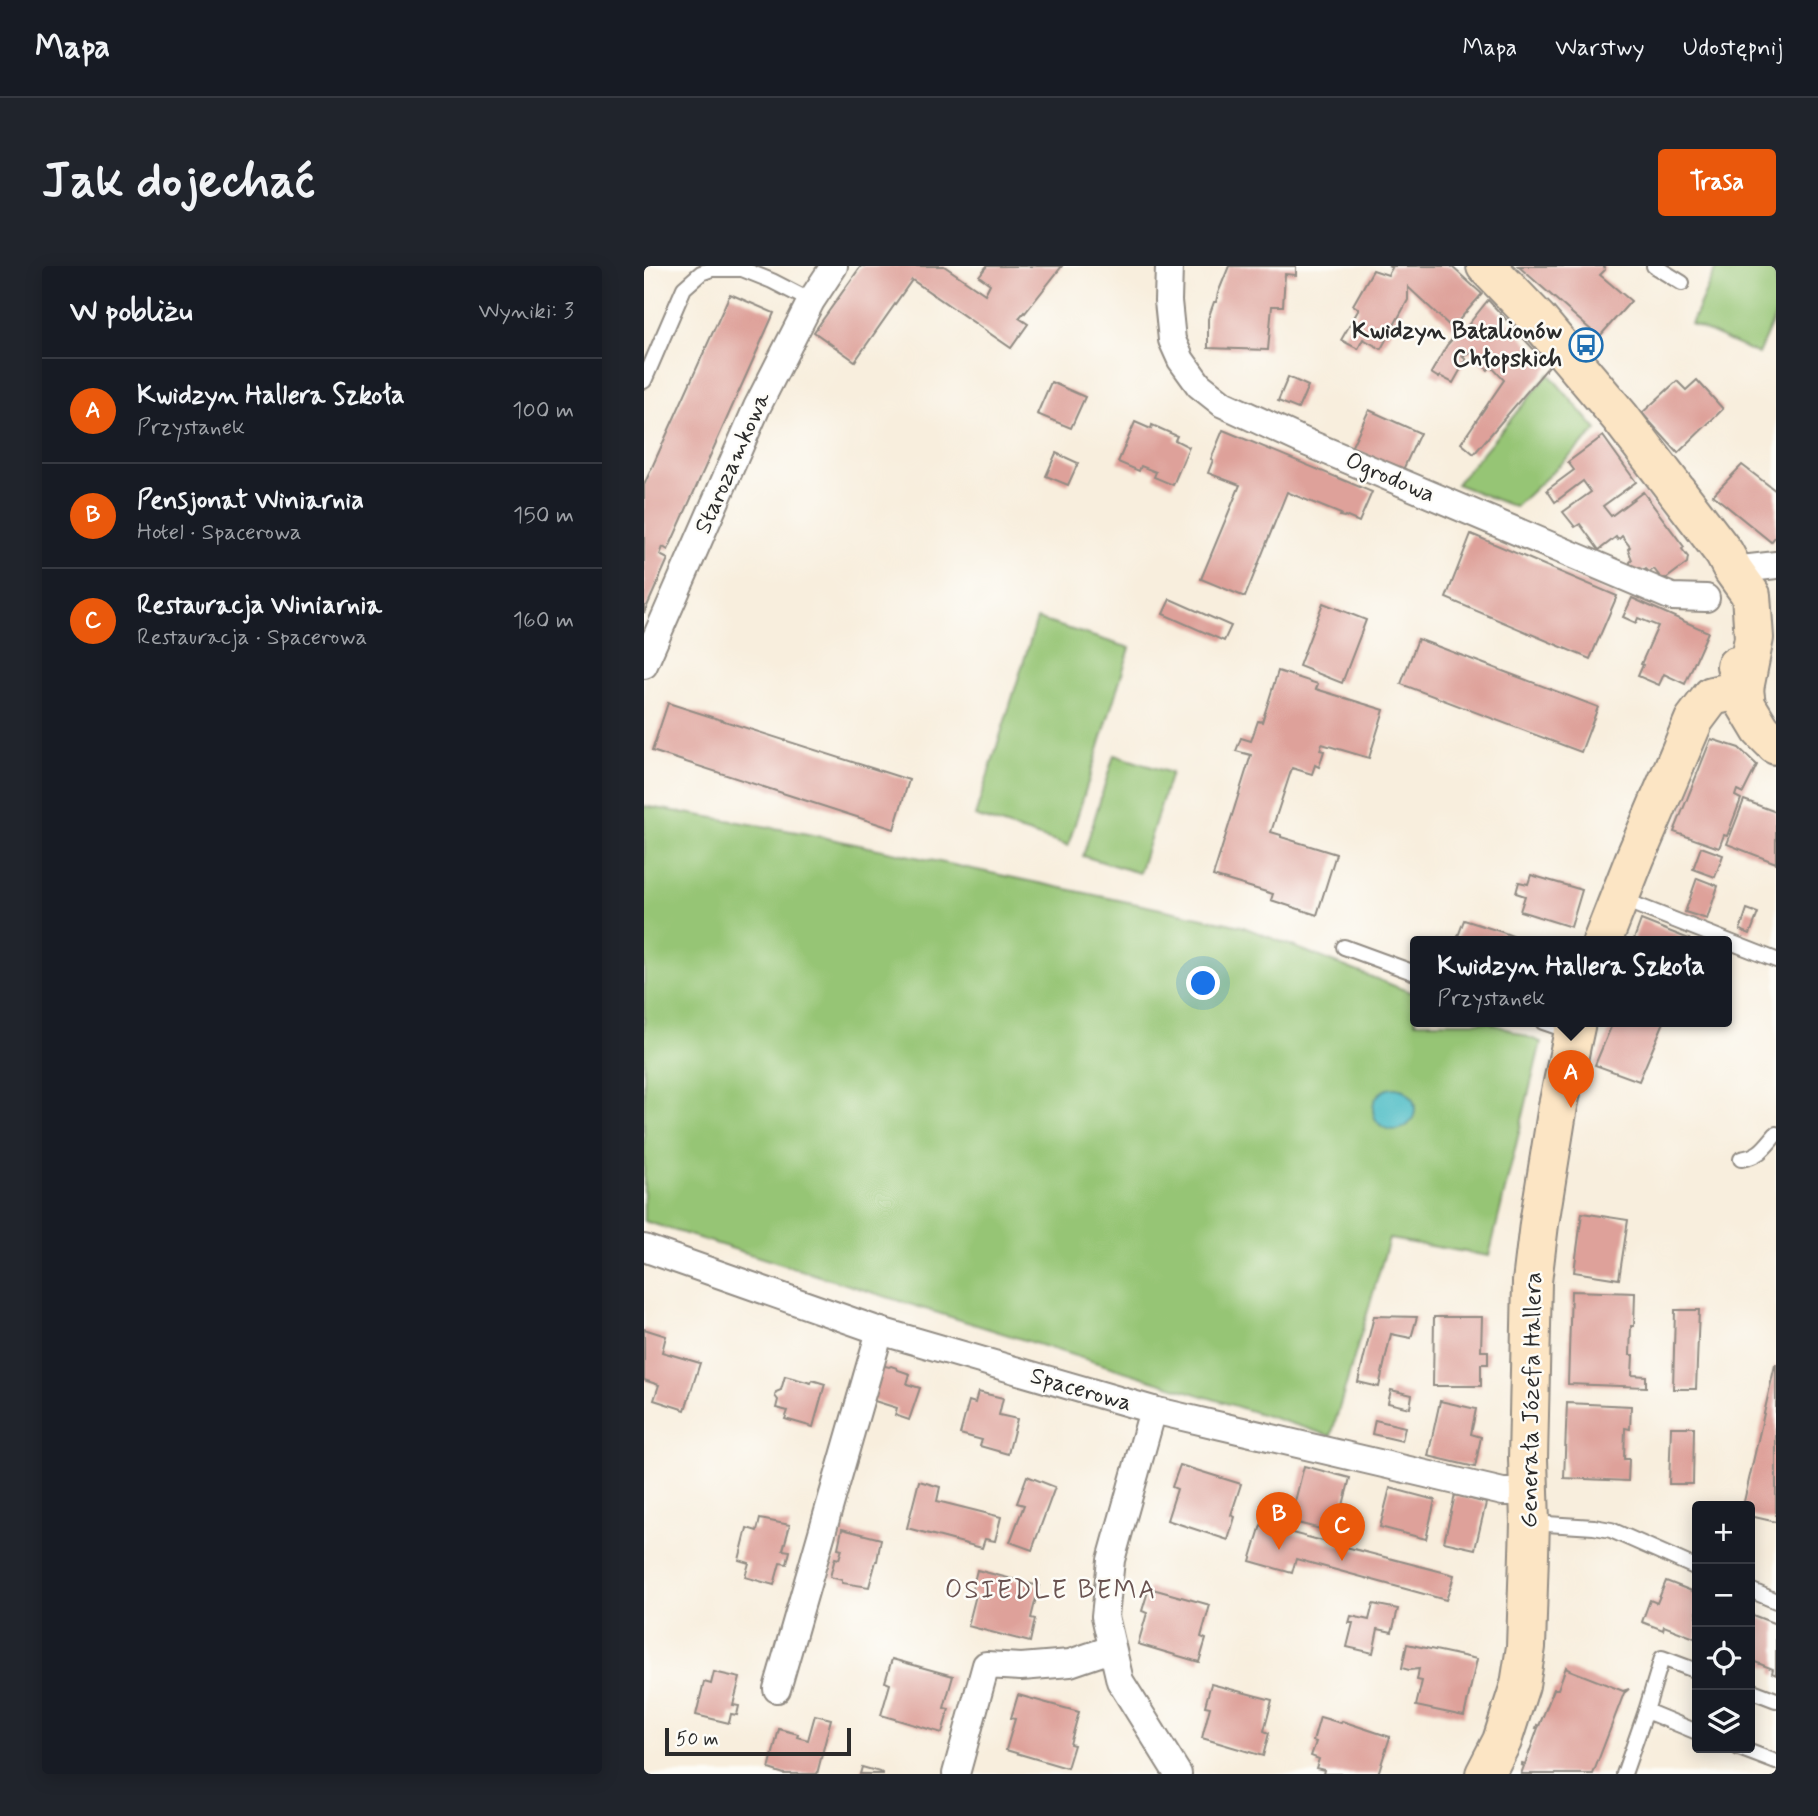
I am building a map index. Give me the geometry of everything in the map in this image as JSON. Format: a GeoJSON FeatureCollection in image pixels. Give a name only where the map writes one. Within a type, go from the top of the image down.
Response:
{"type":"FeatureCollection","features":[{"type":"Feature","properties":{"kind":"street","name":"Starozamkowa"},"geometry":{"type":"LineString","coordinates":[[644,665],[649,637],[757,407],[811,301],[834,266]]}},
{"type":"Feature","properties":{"kind":"street","name":"Ogrodowa"},"geometry":{"type":"LineString","coordinates":[[1169,266],[1168,301],[1172,340],[1181,360],[1199,385],[1223,404],[1313,445],[1672,597],[1706,598]]}},
{"type":"Feature","properties":{"kind":"street"},"geometry":{"type":"LineString","coordinates":[[1486,266],[1538,320],[1620,417],[1724,553],[1733,570],[1729,600],[1734,661],[1744,689],[1746,705],[1761,730],[1776,745]]}},
{"type":"Feature","properties":{"kind":"street"},"geometry":{"type":"LineString","coordinates":[[1733,570],[1776,565]]}},
{"type":"Feature","properties":{"kind":"street"},"geometry":{"type":"LineString","coordinates":[[1604,936],[1694,720],[1712,695],[1744,689]]}},
{"type":"Feature","properties":{"kind":"street","name":"Generała Józefa Hallera"},"geometry":{"type":"LineString","coordinates":[[1485,1774],[1502,1741],[1520,1685],[1526,1647],[1532,1282],[1558,1106],[1564,1027]]}},
{"type":"Feature","properties":{"kind":"street","name":"Spacerowa"},"geometry":{"type":"LineString","coordinates":[[644,1248],[880,1331],[1153,1410],[1503,1492],[1529,1507]]}},
{"type":"Feature","properties":{"kind":"street"},"geometry":{"type":"LineString","coordinates":[[777,1689],[880,1331]]}},
{"type":"Feature","properties":{"kind":"street"},"geometry":{"type":"LineString","coordinates":[[1153,1410],[1111,1560],[1105,1616],[1120,1681],[1178,1774]]}},
{"type":"Feature","properties":{"kind":"street"},"geometry":{"type":"LineString","coordinates":[[956,1774],[986,1665],[1021,1667],[1070,1663],[1111,1649]]}},
{"type":"Feature","properties":{"kind":"lane"},"geometry":{"type":"LineString","coordinates":[[1654,266],[1682,283]]}},
{"type":"Feature","properties":{"kind":"lane"},"geometry":{"type":"LineString","coordinates":[[644,381],[684,288],[701,273],[712,269],[742,269],[811,301]]}},
{"type":"Feature","properties":{"kind":"lane"},"geometry":{"type":"LineString","coordinates":[[1619,898],[1715,936]]}},
{"type":"Feature","properties":{"kind":"lane"},"geometry":{"type":"LineString","coordinates":[[1732,943],[1776,960]]}},
{"type":"Feature","properties":{"kind":"lane"},"geometry":{"type":"LineString","coordinates":[[1344,947],[1410,971]]}},
{"type":"Feature","properties":{"kind":"lane"},"geometry":{"type":"LineString","coordinates":[[1741,1159],[1753,1157],[1763,1150],[1776,1134]]}},
{"type":"Feature","properties":{"kind":"lane"},"geometry":{"type":"LineString","coordinates":[[1529,1507],[1611,1530],[1692,1565]]}},
{"type":"Feature","properties":{"kind":"lane"},"geometry":{"type":"LineString","coordinates":[[1755,1592],[1776,1601]]}},
{"type":"Feature","properties":{"kind":"lane"},"geometry":{"type":"LineString","coordinates":[[1624,1774],[1662,1658],[1692,1669]]}},
{"type":"Feature","properties":{"kind":"lane"},"geometry":{"type":"LineString","coordinates":[[1755,1692],[1776,1700]]}},
{"type":"Feature","properties":{"kind":"lane"},"geometry":{"type":"LineString","coordinates":[[1646,1712],[1692,1729]]}},
{"type":"Feature","properties":{"kind":"lane"},"geometry":{"type":"LineString","coordinates":[[1752,1753],[1776,1762]]}},
{"type":"Feature","properties":{"kind":"green space"},"geometry":{"type":"Polygon","coordinates":[[[1717,266],[1776,266],[1776,314],[1758,354],[1691,324],[1717,266]]]}},
{"type":"Feature","properties":{"kind":"green space"},"geometry":{"type":"Polygon","coordinates":[[[1549,374],[1597,430],[1515,507],[1456,484],[1549,374]]]}},
{"type":"Feature","properties":{"kind":"green space"},"geometry":{"type":"Polygon","coordinates":[[[1037,619],[1130,648],[1068,846],[975,816],[1037,619]]]}},
{"type":"Feature","properties":{"kind":"green space"},"geometry":{"type":"Polygon","coordinates":[[[1114,755],[1171,773],[1139,873],[1083,856],[1114,755]]]}},
{"type":"Feature","properties":{"kind":"green space"},"geometry":{"type":"Polygon","coordinates":[[[644,806],[803,833],[1241,926],[1410,992],[1410,1027],[1502,1027],[1541,1042],[1489,1256],[1389,1239],[1331,1436],[644,1221],[644,806]]]}},
{"type":"Feature","properties":{"kind":"water"},"geometry":{"type":"Polygon","coordinates":[[[1394,1088],[1409,1094],[1415,1109],[1409,1124],[1394,1130],[1379,1124],[1373,1109],[1379,1094],[1394,1088]]]}},
{"type":"Feature","properties":{"kind":"building"},"geometry":{"type":"Polygon","coordinates":[[[861,266],[944,266],[985,294],[990,284],[979,276],[987,266],[1062,266],[1019,318],[1028,324],[1011,348],[912,280],[855,361],[814,332],[861,266]]]}},
{"type":"Feature","properties":{"kind":"building"},"geometry":{"type":"Polygon","coordinates":[[[1229,266],[1296,266],[1296,275],[1285,274],[1283,306],[1272,306],[1268,350],[1208,348],[1208,319],[1229,266]]]}},
{"type":"Feature","properties":{"kind":"building"},"geometry":{"type":"Polygon","coordinates":[[[1388,266],[1451,266],[1482,294],[1452,328],[1408,287],[1408,300],[1381,349],[1363,339],[1358,349],[1341,340],[1359,309],[1353,305],[1373,270],[1388,275],[1392,268],[1388,266]]]}},
{"type":"Feature","properties":{"kind":"building"},"geometry":{"type":"Polygon","coordinates":[[[1518,266],[1604,266],[1605,270],[1600,275],[1631,301],[1599,337],[1518,266]]]}},
{"type":"Feature","properties":{"kind":"building"},"geometry":{"type":"Polygon","coordinates":[[[730,294],[774,313],[668,550],[663,547],[660,555],[668,559],[644,613],[644,485],[730,294]]]}},
{"type":"Feature","properties":{"kind":"building"},"geometry":{"type":"Polygon","coordinates":[[[1488,300],[1549,366],[1474,454],[1461,443],[1504,380],[1491,366],[1488,370],[1470,352],[1462,356],[1466,360],[1453,383],[1431,373],[1447,345],[1457,334],[1460,335],[1488,300]]]}},
{"type":"Feature","properties":{"kind":"building"},"geometry":{"type":"Polygon","coordinates":[[[1288,377],[1308,386],[1298,409],[1278,401],[1288,377]]]}},
{"type":"Feature","properties":{"kind":"building"},"geometry":{"type":"Polygon","coordinates":[[[1697,380],[1723,409],[1678,453],[1642,413],[1677,381],[1686,390],[1697,380]]]}},
{"type":"Feature","properties":{"kind":"building"},"geometry":{"type":"Polygon","coordinates":[[[1051,382],[1085,397],[1071,428],[1037,414],[1051,382]]]}},
{"type":"Feature","properties":{"kind":"building"},"geometry":{"type":"Polygon","coordinates":[[[1369,410],[1420,433],[1402,472],[1351,448],[1369,410]]]}},
{"type":"Feature","properties":{"kind":"building"},"geometry":{"type":"Polygon","coordinates":[[[1135,422],[1151,429],[1152,425],[1177,436],[1175,440],[1189,447],[1173,485],[1154,477],[1156,472],[1141,466],[1139,471],[1118,462],[1135,422]]]}},
{"type":"Feature","properties":{"kind":"building"},"geometry":{"type":"Polygon","coordinates":[[[1223,430],[1372,492],[1359,522],[1287,492],[1245,597],[1201,579],[1240,485],[1208,473],[1223,430]]]}},
{"type":"Feature","properties":{"kind":"building"},"geometry":{"type":"Polygon","coordinates":[[[1603,436],[1636,482],[1603,506],[1611,516],[1643,492],[1684,547],[1682,549],[1688,557],[1687,563],[1667,578],[1661,578],[1654,569],[1649,572],[1646,569],[1639,574],[1631,571],[1630,547],[1622,536],[1618,540],[1616,537],[1599,550],[1580,524],[1575,527],[1563,512],[1591,492],[1583,481],[1555,502],[1547,490],[1574,470],[1568,462],[1603,436]]]}},
{"type":"Feature","properties":{"kind":"building"},"geometry":{"type":"Polygon","coordinates":[[[1056,453],[1078,463],[1068,485],[1046,476],[1056,453]]]}},
{"type":"Feature","properties":{"kind":"building"},"geometry":{"type":"Polygon","coordinates":[[[1742,465],[1776,491],[1776,536],[1771,542],[1713,495],[1742,465]]]}},
{"type":"Feature","properties":{"kind":"building"},"geometry":{"type":"Polygon","coordinates":[[[1471,534],[1617,596],[1590,659],[1446,598],[1471,534]]]}},
{"type":"Feature","properties":{"kind":"building"},"geometry":{"type":"Polygon","coordinates":[[[1632,598],[1708,632],[1685,684],[1664,674],[1659,685],[1638,676],[1658,626],[1638,618],[1636,623],[1623,617],[1632,598]]]}},
{"type":"Feature","properties":{"kind":"building"},"geometry":{"type":"Polygon","coordinates":[[[1170,599],[1231,626],[1224,641],[1163,614],[1170,599]]]}},
{"type":"Feature","properties":{"kind":"building"},"geometry":{"type":"Polygon","coordinates":[[[1323,603],[1366,620],[1342,683],[1299,666],[1323,603]]]}},
{"type":"Feature","properties":{"kind":"building"},"geometry":{"type":"Polygon","coordinates":[[[1418,639],[1598,707],[1581,752],[1401,684],[1418,639]]]}},
{"type":"Feature","properties":{"kind":"building"},"geometry":{"type":"Polygon","coordinates":[[[1278,671],[1318,684],[1316,689],[1384,710],[1369,758],[1322,744],[1320,750],[1324,751],[1319,767],[1315,765],[1312,774],[1292,768],[1271,832],[1336,854],[1317,915],[1271,900],[1273,894],[1213,876],[1251,755],[1236,751],[1241,738],[1251,741],[1258,721],[1262,722],[1278,671]]]}},
{"type":"Feature","properties":{"kind":"building"},"geometry":{"type":"Polygon","coordinates":[[[668,703],[909,780],[894,829],[652,751],[668,703]]]}},
{"type":"Feature","properties":{"kind":"building"},"geometry":{"type":"Polygon","coordinates":[[[1711,739],[1739,748],[1757,765],[1743,793],[1737,790],[1735,796],[1741,799],[1727,836],[1724,835],[1719,848],[1674,832],[1711,739]]]}},
{"type":"Feature","properties":{"kind":"building"},"geometry":{"type":"Polygon","coordinates":[[[1744,800],[1776,812],[1776,863],[1727,844],[1744,800]]]}},
{"type":"Feature","properties":{"kind":"building"},"geometry":{"type":"Polygon","coordinates":[[[1701,847],[1723,855],[1715,877],[1693,869],[1701,847]]]}},
{"type":"Feature","properties":{"kind":"building"},"geometry":{"type":"Polygon","coordinates":[[[1531,875],[1582,890],[1571,927],[1520,911],[1525,896],[1516,893],[1519,882],[1528,884],[1531,875]]]}},
{"type":"Feature","properties":{"kind":"building"},"geometry":{"type":"Polygon","coordinates":[[[1697,878],[1718,886],[1707,919],[1685,912],[1697,878]]]}},
{"type":"Feature","properties":{"kind":"building"},"geometry":{"type":"Polygon","coordinates":[[[1747,909],[1758,913],[1750,934],[1740,930],[1747,909]]]}},
{"type":"Feature","properties":{"kind":"building"},"geometry":{"type":"Polygon","coordinates":[[[1464,920],[1512,936],[1458,936],[1464,920]]]}},
{"type":"Feature","properties":{"kind":"building"},"geometry":{"type":"Polygon","coordinates":[[[1641,920],[1681,936],[1635,936],[1641,920]]]}},
{"type":"Feature","properties":{"kind":"building"},"geometry":{"type":"Polygon","coordinates":[[[1611,1027],[1662,1027],[1639,1081],[1595,1065],[1611,1027]]]}},
{"type":"Feature","properties":{"kind":"building"},"geometry":{"type":"Polygon","coordinates":[[[1582,1213],[1628,1220],[1619,1279],[1574,1272],[1582,1213]]]}},
{"type":"Feature","properties":{"kind":"building"},"geometry":{"type":"Polygon","coordinates":[[[1571,1291],[1635,1293],[1634,1326],[1631,1326],[1632,1375],[1646,1376],[1646,1387],[1568,1384],[1571,1291]]]}},
{"type":"Feature","properties":{"kind":"building"},"geometry":{"type":"Polygon","coordinates":[[[1675,1310],[1699,1310],[1696,1389],[1673,1389],[1675,1310]]]}},
{"type":"Feature","properties":{"kind":"building"},"geometry":{"type":"Polygon","coordinates":[[[1374,1316],[1417,1317],[1411,1338],[1391,1334],[1379,1387],[1358,1382],[1374,1316]]]}},
{"type":"Feature","properties":{"kind":"building"},"geometry":{"type":"Polygon","coordinates":[[[1434,1317],[1482,1317],[1481,1351],[1488,1351],[1488,1364],[1481,1364],[1481,1386],[1433,1386],[1434,1317]]]}},
{"type":"Feature","properties":{"kind":"building"},"geometry":{"type":"Polygon","coordinates":[[[644,1329],[666,1336],[662,1352],[700,1363],[685,1410],[654,1400],[659,1385],[644,1380],[644,1329]]]}},
{"type":"Feature","properties":{"kind":"building"},"geometry":{"type":"Polygon","coordinates":[[[877,1364],[891,1366],[910,1374],[907,1384],[920,1388],[909,1420],[895,1415],[897,1408],[865,1398],[877,1364]]]}},
{"type":"Feature","properties":{"kind":"building"},"geometry":{"type":"Polygon","coordinates":[[[1776,1365],[1776,1522],[1755,1517],[1755,1501],[1744,1501],[1776,1365]]]}},
{"type":"Feature","properties":{"kind":"building"},"geometry":{"type":"Polygon","coordinates":[[[785,1376],[825,1384],[813,1427],[785,1419],[788,1411],[776,1408],[776,1392],[781,1390],[785,1376]]]}},
{"type":"Feature","properties":{"kind":"building"},"geometry":{"type":"Polygon","coordinates":[[[1391,1390],[1412,1395],[1410,1408],[1388,1403],[1391,1390]]]}},
{"type":"Feature","properties":{"kind":"building"},"geometry":{"type":"Polygon","coordinates":[[[978,1392],[1003,1398],[999,1415],[1017,1419],[1008,1454],[980,1446],[982,1440],[960,1434],[969,1401],[975,1403],[978,1392]]]}},
{"type":"Feature","properties":{"kind":"building"},"geometry":{"type":"Polygon","coordinates":[[[1440,1401],[1476,1409],[1471,1434],[1481,1437],[1475,1467],[1428,1456],[1440,1401]]]}},
{"type":"Feature","properties":{"kind":"building"},"geometry":{"type":"Polygon","coordinates":[[[1567,1403],[1631,1406],[1630,1429],[1625,1428],[1624,1459],[1629,1459],[1628,1481],[1564,1478],[1567,1403]]]}},
{"type":"Feature","properties":{"kind":"building"},"geometry":{"type":"Polygon","coordinates":[[[1375,1420],[1405,1427],[1402,1441],[1372,1434],[1375,1420]]]}},
{"type":"Feature","properties":{"kind":"building"},"geometry":{"type":"Polygon","coordinates":[[[1671,1427],[1694,1427],[1693,1484],[1669,1484],[1671,1427]]]}},
{"type":"Feature","properties":{"kind":"building"},"geometry":{"type":"Polygon","coordinates":[[[1180,1465],[1241,1484],[1231,1515],[1235,1517],[1228,1540],[1167,1520],[1177,1489],[1172,1487],[1180,1465]]]}},
{"type":"Feature","properties":{"kind":"building"},"geometry":{"type":"Polygon","coordinates":[[[1304,1466],[1350,1478],[1336,1533],[1290,1521],[1304,1466]]]}},
{"type":"Feature","properties":{"kind":"building"},"geometry":{"type":"Polygon","coordinates":[[[1027,1476],[1055,1487],[1032,1550],[1010,1542],[1024,1505],[1017,1503],[1027,1476]]]}},
{"type":"Feature","properties":{"kind":"building"},"geometry":{"type":"Polygon","coordinates":[[[919,1481],[940,1487],[937,1501],[1001,1517],[995,1541],[985,1539],[982,1548],[907,1528],[919,1481]]]}},
{"type":"Feature","properties":{"kind":"building"},"geometry":{"type":"Polygon","coordinates":[[[1390,1488],[1435,1500],[1426,1539],[1380,1527],[1390,1488]]]}},
{"type":"Feature","properties":{"kind":"building"},"geometry":{"type":"Polygon","coordinates":[[[1455,1495],[1486,1503],[1475,1549],[1444,1542],[1455,1495]]]}},
{"type":"Feature","properties":{"kind":"building"},"geometry":{"type":"Polygon","coordinates":[[[760,1519],[790,1525],[783,1550],[790,1551],[787,1564],[780,1563],[774,1585],[745,1577],[749,1563],[739,1560],[747,1528],[757,1531],[760,1519]]]}},
{"type":"Feature","properties":{"kind":"building"},"geometry":{"type":"Polygon","coordinates":[[[1261,1525],[1454,1575],[1446,1600],[1296,1559],[1292,1573],[1250,1561],[1261,1525]]]}},
{"type":"Feature","properties":{"kind":"building"},"geometry":{"type":"Polygon","coordinates":[[[842,1529],[881,1539],[869,1587],[842,1583],[842,1580],[830,1577],[835,1558],[839,1559],[842,1549],[838,1548],[842,1529]]]}},
{"type":"Feature","properties":{"kind":"building"},"geometry":{"type":"Polygon","coordinates":[[[977,1570],[1039,1586],[1031,1618],[1035,1619],[1030,1642],[968,1626],[976,1595],[971,1594],[977,1570]]]}},
{"type":"Feature","properties":{"kind":"building"},"geometry":{"type":"Polygon","coordinates":[[[1666,1581],[1692,1591],[1692,1637],[1664,1626],[1663,1630],[1642,1622],[1650,1600],[1657,1603],[1666,1581]]]}},
{"type":"Feature","properties":{"kind":"building"},"geometry":{"type":"Polygon","coordinates":[[[1149,1588],[1210,1605],[1201,1637],[1206,1639],[1199,1662],[1138,1644],[1147,1613],[1142,1611],[1149,1588]]]}},
{"type":"Feature","properties":{"kind":"building"},"geometry":{"type":"Polygon","coordinates":[[[1373,1604],[1398,1609],[1392,1632],[1378,1629],[1373,1653],[1347,1647],[1353,1623],[1349,1623],[1351,1616],[1369,1620],[1373,1604]]]}},
{"type":"Feature","properties":{"kind":"building"},"geometry":{"type":"Polygon","coordinates":[[[1755,1616],[1776,1624],[1776,1675],[1772,1673],[1773,1669],[1755,1662],[1755,1616]]]}},
{"type":"Feature","properties":{"kind":"building"},"geometry":{"type":"Polygon","coordinates":[[[1407,1644],[1477,1659],[1464,1716],[1416,1706],[1422,1681],[1417,1680],[1419,1669],[1402,1668],[1407,1644]]]}},
{"type":"Feature","properties":{"kind":"building"},"geometry":{"type":"Polygon","coordinates":[[[892,1659],[953,1676],[944,1708],[949,1709],[942,1733],[881,1715],[890,1684],[885,1682],[892,1659]]]}},
{"type":"Feature","properties":{"kind":"building"},"geometry":{"type":"Polygon","coordinates":[[[1566,1667],[1623,1691],[1629,1689],[1624,1693],[1593,1774],[1521,1774],[1524,1766],[1521,1765],[1525,1764],[1537,1725],[1539,1726],[1554,1689],[1558,1689],[1566,1667]]]}},
{"type":"Feature","properties":{"kind":"building"},"geometry":{"type":"Polygon","coordinates":[[[714,1672],[740,1678],[733,1705],[739,1706],[737,1715],[731,1714],[729,1723],[696,1715],[704,1682],[711,1684],[714,1672]]]}},
{"type":"Feature","properties":{"kind":"building"},"geometry":{"type":"Polygon","coordinates":[[[1211,1684],[1272,1700],[1264,1731],[1269,1733],[1263,1756],[1202,1738],[1210,1707],[1205,1706],[1211,1684]]]}},
{"type":"Feature","properties":{"kind":"building"},"geometry":{"type":"Polygon","coordinates":[[[1018,1695],[1079,1712],[1067,1768],[1006,1750],[1015,1719],[1011,1718],[1018,1695]]]}},
{"type":"Feature","properties":{"kind":"building"},"geometry":{"type":"Polygon","coordinates":[[[815,1715],[831,1719],[817,1774],[784,1774],[769,1769],[779,1729],[808,1740],[815,1715]]]}},
{"type":"Feature","properties":{"kind":"building"},"geometry":{"type":"Polygon","coordinates":[[[1320,1717],[1341,1723],[1342,1721],[1390,1737],[1378,1774],[1323,1774],[1324,1770],[1316,1768],[1319,1759],[1311,1756],[1320,1717]]]}},
{"type":"Feature","properties":{"kind":"building"},"geometry":{"type":"Polygon","coordinates":[[[862,1767],[883,1773],[883,1774],[860,1774],[862,1767]]]}},
{"type":"Feature","properties":{"kind":"place","name":"Kwidzyn Batalionów Chłopskich"},"geometry":{"type":"Point","coordinates":[1586,345]}},
{"type":"Feature","properties":{"kind":"place","name":"Kwidzyn Hallera Szkoła"},"geometry":{"type":"Point","coordinates":[1571,1108]}},
{"type":"Feature","properties":{"kind":"place","name":"Pensjonat Winiarnia"},"geometry":{"type":"Point","coordinates":[1279,1550]}},
{"type":"Feature","properties":{"kind":"place","name":"Restauracja Winiarnia"},"geometry":{"type":"Point","coordinates":[1342,1561]}},
{"type":"Feature","properties":{"kind":"district","name":"OSIEDLE BEMA"},"geometry":{"type":"Point","coordinates":[1051,1591]}}]}
